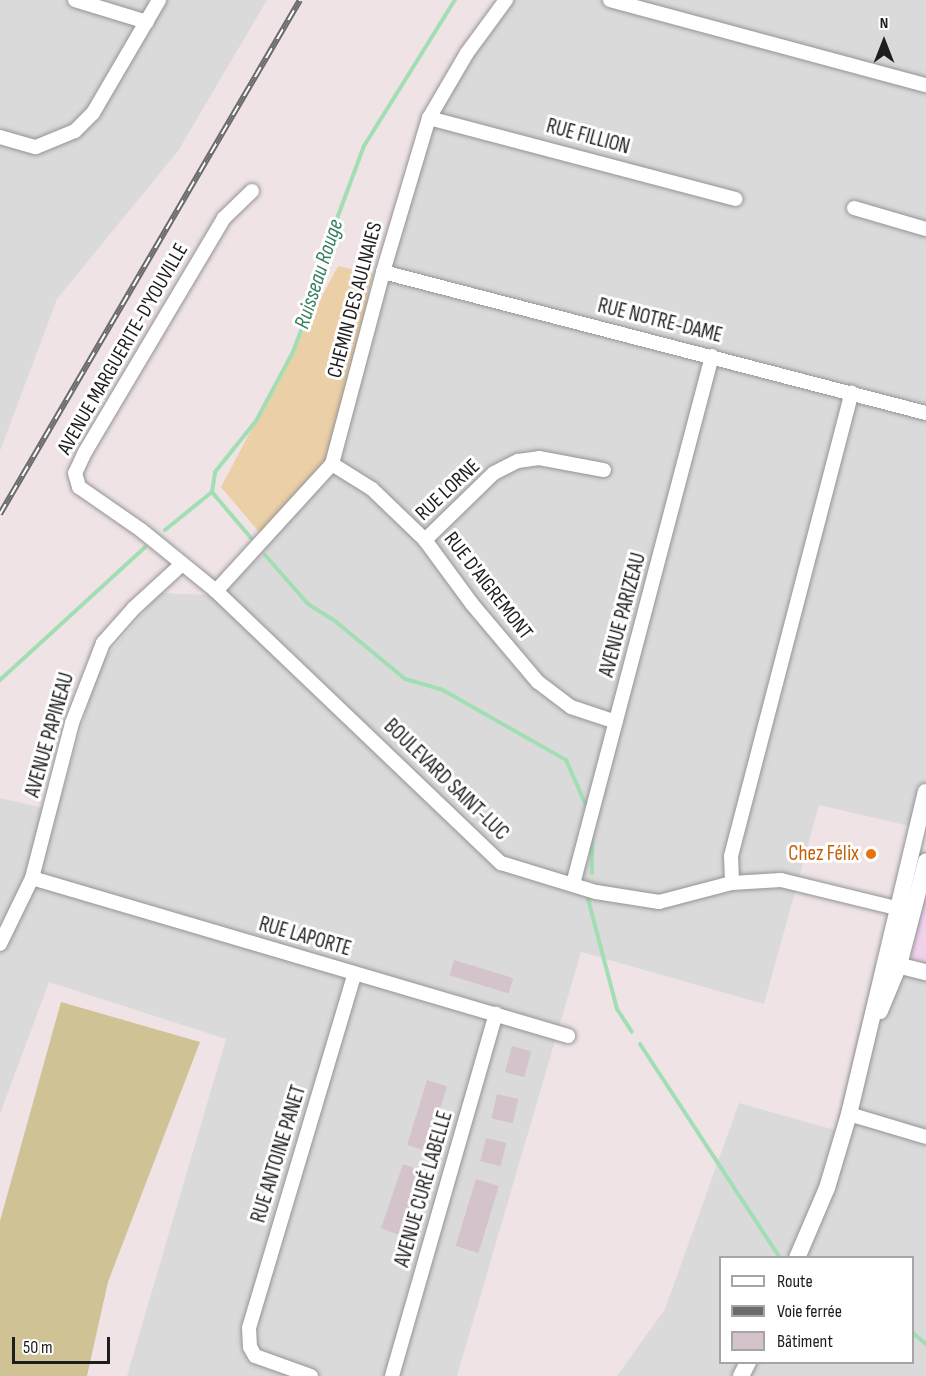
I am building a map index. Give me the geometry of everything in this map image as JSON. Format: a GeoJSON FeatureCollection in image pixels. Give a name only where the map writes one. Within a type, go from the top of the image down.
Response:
{"type":"FeatureCollection","features":[{"type":"Feature","properties":{"kind":"street"},"geometry":{"type":"LineString","coordinates":[[75,0],[147,22]]}},
{"type":"Feature","properties":{"kind":"street"},"geometry":{"type":"LineString","coordinates":[[0,136],[36,147],[75,130],[93,113],[159,0]]}},
{"type":"Feature","properties":{"kind":"street","name":"CHEMIN DES AULNAIES"},"geometry":{"type":"LineString","coordinates":[[216,591],[332,464],[383,272],[429,118],[467,52],[506,0]]}},
{"type":"Feature","properties":{"kind":"street"},"geometry":{"type":"LineString","coordinates":[[610,0],[926,85]]}},
{"type":"Feature","properties":{"kind":"street","name":"RUE FILLION"},"geometry":{"type":"LineString","coordinates":[[429,118],[735,199]]}},
{"type":"Feature","properties":{"kind":"street","name":"AVENUE MARGUERITE-D'YOUVILLE"},"geometry":{"type":"LineString","coordinates":[[182,564],[79,487],[75,473],[224,218],[252,191]]}},
{"type":"Feature","properties":{"kind":"street"},"geometry":{"type":"LineString","coordinates":[[854,208],[926,229]]}},
{"type":"Feature","properties":{"kind":"street","name":"RUE NOTRE-DAME"},"geometry":{"type":"LineString","coordinates":[[383,272],[926,413]]}},
{"type":"Feature","properties":{"kind":"street","name":"AVENUE PARIZEAU"},"geometry":{"type":"LineString","coordinates":[[573,884],[712,356]]}},
{"type":"Feature","properties":{"kind":"street"},"geometry":{"type":"LineString","coordinates":[[732,883],[731,856],[852,393]]}},
{"type":"Feature","properties":{"kind":"street","name":"RUE LORNE"},"geometry":{"type":"LineString","coordinates":[[425,540],[494,473],[518,461],[539,458],[604,470]]}},
{"type":"Feature","properties":{"kind":"street","name":"RUE D'AIGREMONT"},"geometry":{"type":"LineString","coordinates":[[332,464],[372,489],[425,540],[472,604],[538,682],[571,707],[616,722]]}},
{"type":"Feature","properties":{"kind":"street","name":"BOULEVARD SAINT-LUC"},"geometry":{"type":"LineString","coordinates":[[182,564],[216,591],[501,863],[573,884],[659,902],[732,883],[781,880],[912,912]]}},
{"type":"Feature","properties":{"kind":"street","name":"AVENUE PAPINEAU"},"geometry":{"type":"LineString","coordinates":[[0,944],[32,878],[72,723],[103,643],[134,608],[182,564]]}},
{"type":"Feature","properties":{"kind":"street"},"geometry":{"type":"LineString","coordinates":[[891,963],[896,907],[926,792]]}},
{"type":"Feature","properties":{"kind":"street"},"geometry":{"type":"LineString","coordinates":[[797,1256],[827,1188],[849,1114],[863,1054],[891,963],[912,912],[926,861]]}},
{"type":"Feature","properties":{"kind":"street","name":"RUE LAPORTE"},"geometry":{"type":"LineString","coordinates":[[32,878],[568,1036]]}},
{"type":"Feature","properties":{"kind":"street"},"geometry":{"type":"LineString","coordinates":[[891,963],[926,972]]}},
{"type":"Feature","properties":{"kind":"street","name":"RUE ANTOINE PANET"},"geometry":{"type":"LineString","coordinates":[[311,1376],[255,1356],[250,1347],[249,1328],[355,973]]}},
{"type":"Feature","properties":{"kind":"street","name":"AVENUE CURÉ LABELLE"},"geometry":{"type":"LineString","coordinates":[[392,1376],[496,1014]]}},
{"type":"Feature","properties":{"kind":"street"},"geometry":{"type":"LineString","coordinates":[[849,1114],[926,1137]]}},
{"type":"Feature","properties":{"kind":"shaded area"},"geometry":{"type":"Polygon","coordinates":[[[0,0],[267,0],[178,151],[57,299],[0,451],[0,0]]]}},
{"type":"Feature","properties":{"kind":"shaded area"},"geometry":{"type":"Polygon","coordinates":[[[508,0],[926,0],[926,830],[819,805],[764,1004],[581,952],[457,1376],[127,1376],[226,1039],[49,982],[0,1114],[0,798],[57,811],[100,664],[160,593],[212,595],[332,464],[431,117],[508,0]]]}},
{"type":"Feature","properties":{"kind":"shaded area"},"geometry":{"type":"Polygon","coordinates":[[[338,266],[373,274],[332,464],[265,539],[221,487],[338,266]]]}},
{"type":"Feature","properties":{"kind":"shaded area"},"geometry":{"type":"Polygon","coordinates":[[[926,874],[926,970],[902,964],[926,874]]]}},
{"type":"Feature","properties":{"kind":"shaded area"},"geometry":{"type":"Polygon","coordinates":[[[875,965],[926,970],[926,1376],[617,1376],[665,1309],[739,1103],[835,1130],[875,965]]]}},
{"type":"Feature","properties":{"kind":"shaded area"},"geometry":{"type":"Polygon","coordinates":[[[61,1002],[200,1042],[108,1282],[87,1376],[0,1376],[0,1221],[61,1002]]]}},
{"type":"Feature","properties":{"kind":"building"},"geometry":{"type":"Polygon","coordinates":[[[454,960],[513,978],[509,993],[449,975],[454,960]]]}},
{"type":"Feature","properties":{"kind":"building"},"geometry":{"type":"Polygon","coordinates":[[[512,1046],[531,1051],[524,1077],[505,1072],[512,1046]]]}},
{"type":"Feature","properties":{"kind":"building"},"geometry":{"type":"Polygon","coordinates":[[[427,1080],[447,1086],[427,1151],[407,1145],[427,1080]]]}},
{"type":"Feature","properties":{"kind":"building"},"geometry":{"type":"Polygon","coordinates":[[[497,1094],[518,1099],[513,1123],[491,1118],[497,1094]]]}},
{"type":"Feature","properties":{"kind":"building"},"geometry":{"type":"Polygon","coordinates":[[[486,1138],[506,1143],[501,1166],[480,1161],[486,1138]]]}},
{"type":"Feature","properties":{"kind":"building"},"geometry":{"type":"Polygon","coordinates":[[[403,1164],[423,1171],[401,1235],[381,1228],[403,1164]]]}},
{"type":"Feature","properties":{"kind":"building"},"geometry":{"type":"Polygon","coordinates":[[[476,1179],[499,1186],[478,1253],[456,1246],[476,1179]]]}},
{"type":"Feature","properties":{"kind":"waterway","name":"Ruisseau Rouge"},"geometry":{"type":"LineString","coordinates":[[165,530],[212,492],[215,472],[256,421],[293,352],[326,264],[329,240],[364,146],[455,0]]}},
{"type":"Feature","properties":{"kind":"waterway"},"geometry":{"type":"LineString","coordinates":[[212,492],[251,538]]}},
{"type":"Feature","properties":{"kind":"waterway","name":"Ruisseau Rouge"},"geometry":{"type":"LineString","coordinates":[[0,680],[145,547]]}},
{"type":"Feature","properties":{"kind":"waterway"},"geometry":{"type":"LineString","coordinates":[[265,555],[308,604],[335,621],[405,679],[441,689],[566,760],[585,803]]}},
{"type":"Feature","properties":{"kind":"waterway"},"geometry":{"type":"LineString","coordinates":[[592,834],[592,873]]}},
{"type":"Feature","properties":{"kind":"waterway"},"geometry":{"type":"LineString","coordinates":[[588,899],[617,1009],[632,1032]]}},
{"type":"Feature","properties":{"kind":"waterway"},"geometry":{"type":"LineString","coordinates":[[640,1044],[779,1256]]}},
{"type":"Feature","properties":{"kind":"waterway"},"geometry":{"type":"LineString","coordinates":[[914,1334],[926,1344]]}},
{"type":"Feature","properties":{"kind":"railway"},"geometry":{"type":"LineString","coordinates":[[0,514],[300,0]]}},
{"type":"Feature","properties":{"kind":"place","name":"Chez Félix"},"geometry":{"type":"Point","coordinates":[871,854]}}]}
